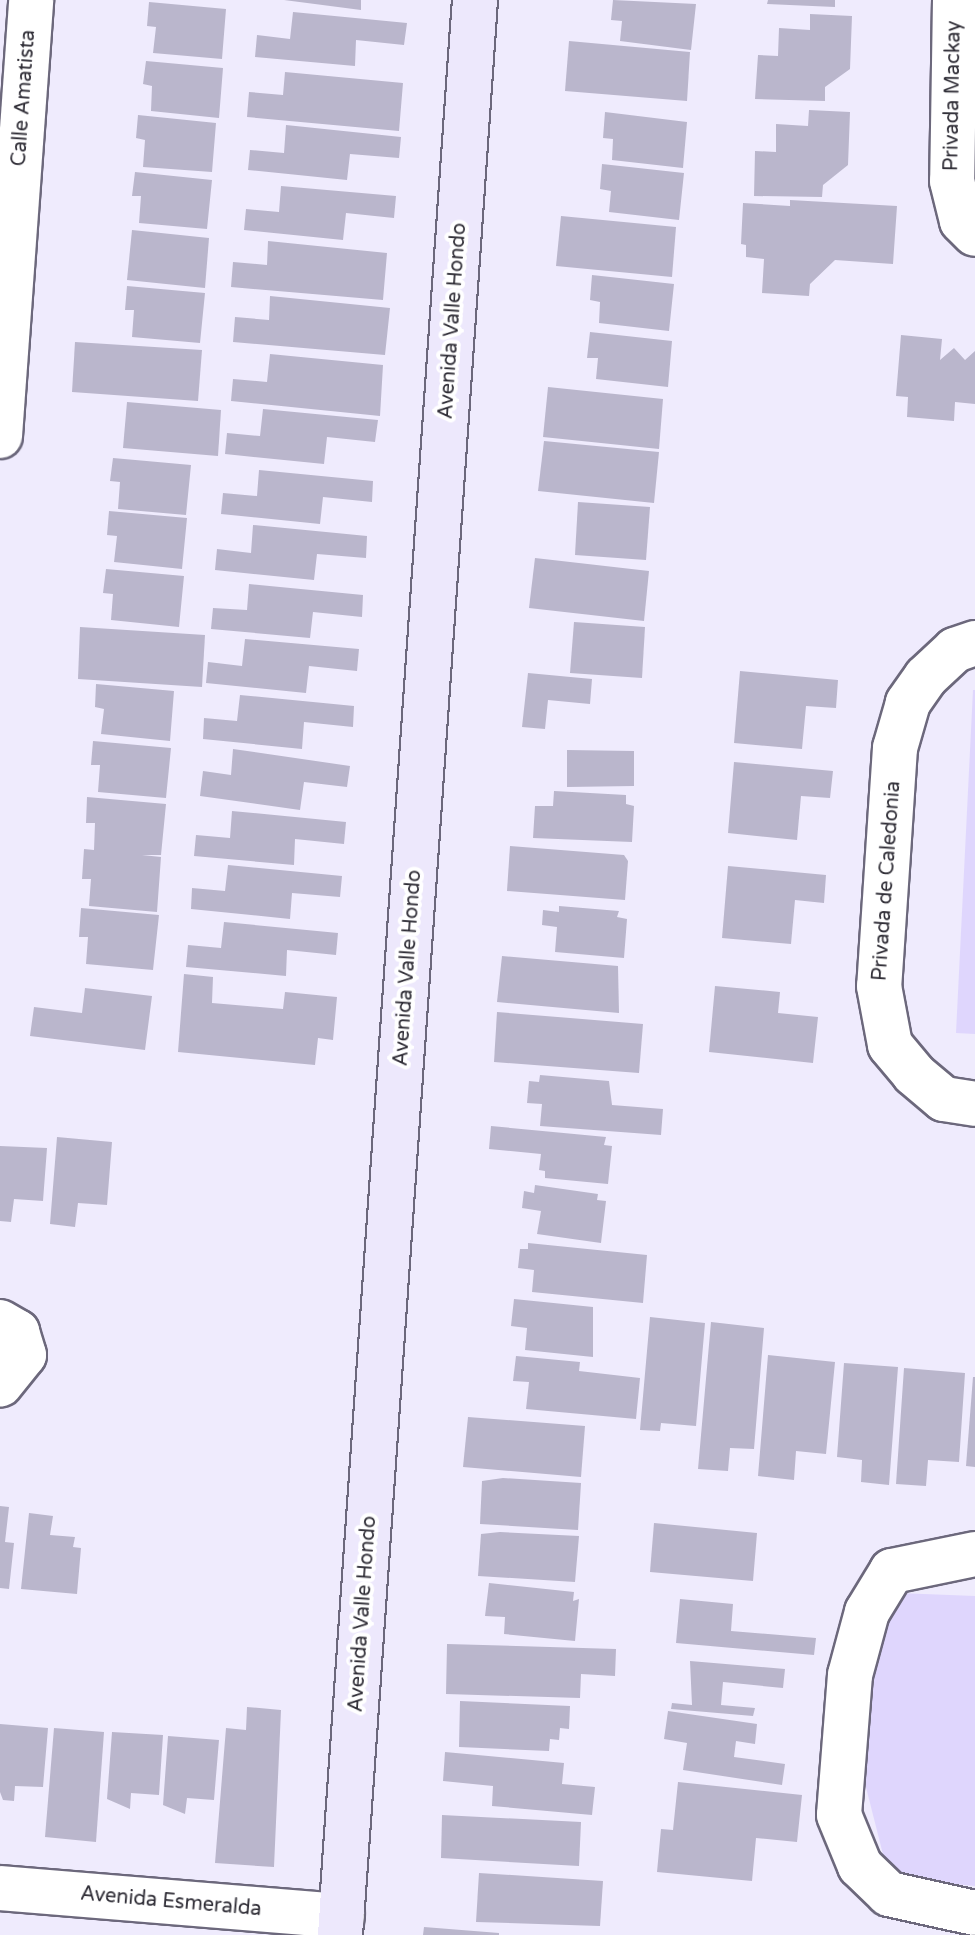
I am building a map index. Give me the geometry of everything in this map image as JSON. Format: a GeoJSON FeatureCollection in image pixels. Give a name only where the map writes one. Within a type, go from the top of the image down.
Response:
{"type":"FeatureCollection","features":[{"type":"Feature","properties":{"kind":"street","name":"Calle Amatista"},"geometry":{"type":"LineString","coordinates":[[0,436],[31,0]]}},
{"type":"Feature","properties":{"kind":"street","name":"Avenida Valle Hondo"},"geometry":{"type":"LineString","coordinates":[[341,1926],[475,0]]}},
{"type":"Feature","properties":{"kind":"street","name":"Privada Mackay"},"geometry":{"type":"LineString","coordinates":[[955,0],[952,181],[962,221],[975,234]]}},
{"type":"Feature","properties":{"kind":"street","name":"Privada de Caledonia"},"geometry":{"type":"LineString","coordinates":[[975,643],[955,650],[926,677],[904,718],[895,748],[879,986],[890,1045],[914,1074],[944,1099],[975,1104]]}},
{"type":"Feature","properties":{"kind":"street"},"geometry":{"type":"LineString","coordinates":[[0,1322],[17,1332],[24,1355],[0,1385]]}},
{"type":"Feature","properties":{"kind":"street"},"geometry":{"type":"LineString","coordinates":[[975,1554],[892,1571],[867,1612],[843,1726],[839,1815],[860,1866],[889,1894],[975,1913]]}},
{"type":"Feature","properties":{"kind":"street","name":"Avenida Esmeralda"},"geometry":{"type":"LineString","coordinates":[[0,1888],[341,1926]]}},
{"type":"Feature","properties":{"kind":"shaded area"},"geometry":{"type":"Polygon","coordinates":[[[975,690],[975,1034],[956,1033],[975,690]]]}},
{"type":"Feature","properties":{"kind":"shaded area"},"geometry":{"type":"Polygon","coordinates":[[[898,1593],[975,1596],[975,1886],[889,1878],[853,1736],[898,1593]]]}},
{"type":"Feature","properties":{"kind":"building"},"geometry":{"type":"Polygon","coordinates":[[[284,0],[361,0],[361,10],[284,0]]]}},
{"type":"Feature","properties":{"kind":"building"},"geometry":{"type":"Polygon","coordinates":[[[613,0],[696,4],[691,50],[620,41],[622,21],[611,20],[613,0]]]}},
{"type":"Feature","properties":{"kind":"building"},"geometry":{"type":"Polygon","coordinates":[[[768,0],[835,0],[835,7],[767,4],[768,0]]]}},
{"type":"Feature","properties":{"kind":"building"},"geometry":{"type":"Polygon","coordinates":[[[149,2],[226,9],[222,59],[153,53],[156,27],[147,26],[149,2]]]}},
{"type":"Feature","properties":{"kind":"building"},"geometry":{"type":"Polygon","coordinates":[[[293,12],[407,23],[404,45],[356,40],[355,66],[255,57],[257,35],[290,39],[293,12]]]}},
{"type":"Feature","properties":{"kind":"building"},"geometry":{"type":"Polygon","coordinates":[[[810,14],[852,16],[850,69],[825,87],[825,101],[755,99],[758,55],[778,56],[779,28],[810,30],[810,14]]]}},
{"type":"Feature","properties":{"kind":"building"},"geometry":{"type":"Polygon","coordinates":[[[569,41],[690,52],[687,101],[565,91],[569,41]]]}},
{"type":"Feature","properties":{"kind":"building"},"geometry":{"type":"Polygon","coordinates":[[[146,61],[223,68],[219,118],[151,111],[152,86],[143,84],[146,61]]]}},
{"type":"Feature","properties":{"kind":"building"},"geometry":{"type":"Polygon","coordinates":[[[285,72],[403,83],[399,131],[247,117],[249,92],[283,95],[285,72]]]}},
{"type":"Feature","properties":{"kind":"building"},"geometry":{"type":"Polygon","coordinates":[[[809,110],[850,112],[848,165],[823,185],[822,197],[754,196],[755,151],[776,152],[776,124],[808,126],[809,110]]]}},
{"type":"Feature","properties":{"kind":"building"},"geometry":{"type":"Polygon","coordinates":[[[605,112],[687,122],[683,168],[612,160],[613,139],[603,138],[605,112]]]}},
{"type":"Feature","properties":{"kind":"building"},"geometry":{"type":"Polygon","coordinates":[[[138,115],[216,123],[212,172],[143,167],[145,140],[136,138],[138,115]]]}},
{"type":"Feature","properties":{"kind":"building"},"geometry":{"type":"Polygon","coordinates":[[[286,125],[401,137],[399,158],[350,154],[347,180],[248,170],[250,150],[284,153],[286,125]]]}},
{"type":"Feature","properties":{"kind":"building"},"geometry":{"type":"Polygon","coordinates":[[[602,164],[684,173],[679,220],[609,212],[611,191],[600,189],[602,164]]]}},
{"type":"Feature","properties":{"kind":"building"},"geometry":{"type":"Polygon","coordinates":[[[135,172],[212,180],[207,229],[139,223],[141,196],[132,196],[135,172]]]}},
{"type":"Feature","properties":{"kind":"building"},"geometry":{"type":"Polygon","coordinates":[[[281,186],[396,196],[394,218],[346,213],[343,240],[244,230],[246,209],[279,212],[281,186]]]}},
{"type":"Feature","properties":{"kind":"building"},"geometry":{"type":"Polygon","coordinates":[[[790,200],[897,206],[893,264],[835,260],[810,284],[809,296],[762,293],[764,259],[746,257],[746,245],[741,244],[743,203],[790,206],[790,200]]]}},
{"type":"Feature","properties":{"kind":"building"},"geometry":{"type":"Polygon","coordinates":[[[561,216],[676,227],[672,277],[556,266],[561,216]]]}},
{"type":"Feature","properties":{"kind":"building"},"geometry":{"type":"Polygon","coordinates":[[[132,230],[209,238],[205,288],[127,280],[132,230]]]}},
{"type":"Feature","properties":{"kind":"building"},"geometry":{"type":"Polygon","coordinates":[[[268,241],[387,253],[383,300],[231,287],[233,262],[267,265],[268,241]]]}},
{"type":"Feature","properties":{"kind":"building"},"geometry":{"type":"Polygon","coordinates":[[[592,275],[674,284],[669,331],[599,323],[600,302],[590,300],[592,275]]]}},
{"type":"Feature","properties":{"kind":"building"},"geometry":{"type":"Polygon","coordinates":[[[127,286],[205,293],[200,343],[132,337],[134,310],[125,310],[127,286]]]}},
{"type":"Feature","properties":{"kind":"building"},"geometry":{"type":"Polygon","coordinates":[[[270,296],[390,308],[385,355],[233,342],[235,317],[269,320],[270,296]]]}},
{"type":"Feature","properties":{"kind":"building"},"geometry":{"type":"Polygon","coordinates":[[[590,332],[672,341],[668,387],[596,379],[598,358],[587,358],[590,332]]]}},
{"type":"Feature","properties":{"kind":"building"},"geometry":{"type":"Polygon","coordinates":[[[901,335],[942,339],[940,360],[954,348],[965,360],[975,351],[975,404],[955,402],[954,421],[907,417],[908,397],[896,396],[901,335]]]}},
{"type":"Feature","properties":{"kind":"building"},"geometry":{"type":"Polygon","coordinates":[[[75,342],[202,350],[198,401],[72,392],[75,342]]]}},
{"type":"Feature","properties":{"kind":"building"},"geometry":{"type":"Polygon","coordinates":[[[270,354],[383,365],[380,416],[231,401],[233,379],[267,382],[270,354]]]}},
{"type":"Feature","properties":{"kind":"building"},"geometry":{"type":"Polygon","coordinates":[[[548,387],[663,399],[659,449],[543,437],[548,387]]]}},
{"type":"Feature","properties":{"kind":"building"},"geometry":{"type":"Polygon","coordinates":[[[127,402],[221,410],[218,456],[123,448],[127,402]]]}},
{"type":"Feature","properties":{"kind":"building"},"geometry":{"type":"Polygon","coordinates":[[[263,409],[378,420],[375,442],[327,437],[324,464],[225,454],[227,433],[260,436],[263,409]]]}},
{"type":"Feature","properties":{"kind":"building"},"geometry":{"type":"Polygon","coordinates":[[[544,441],[659,452],[654,503],[538,491],[544,441]]]}},
{"type":"Feature","properties":{"kind":"building"},"geometry":{"type":"Polygon","coordinates":[[[113,458],[191,465],[186,515],[118,509],[120,482],[110,481],[113,458]]]}},
{"type":"Feature","properties":{"kind":"building"},"geometry":{"type":"Polygon","coordinates":[[[259,470],[373,481],[372,502],[323,497],[320,524],[221,514],[223,493],[257,496],[259,470]]]}},
{"type":"Feature","properties":{"kind":"building"},"geometry":{"type":"Polygon","coordinates":[[[578,502],[650,507],[646,560],[575,555],[578,502]]]}},
{"type":"Feature","properties":{"kind":"building"},"geometry":{"type":"Polygon","coordinates":[[[109,511],[187,518],[182,569],[114,562],[117,536],[107,535],[109,511]]]}},
{"type":"Feature","properties":{"kind":"building"},"geometry":{"type":"Polygon","coordinates":[[[253,525],[367,536],[366,558],[317,554],[314,580],[215,570],[217,549],[251,553],[253,525]]]}},
{"type":"Feature","properties":{"kind":"building"},"geometry":{"type":"Polygon","coordinates":[[[535,558],[649,571],[644,621],[529,608],[535,558]]]}},
{"type":"Feature","properties":{"kind":"building"},"geometry":{"type":"Polygon","coordinates":[[[106,569],[184,576],[179,627],[111,620],[113,594],[103,593],[106,569]]]}},
{"type":"Feature","properties":{"kind":"building"},"geometry":{"type":"Polygon","coordinates":[[[249,584],[363,595],[362,617],[313,612],[310,638],[211,629],[213,608],[247,610],[249,584]]]}},
{"type":"Feature","properties":{"kind":"building"},"geometry":{"type":"Polygon","coordinates":[[[574,622],[645,627],[642,678],[570,673],[574,622]]]}},
{"type":"Feature","properties":{"kind":"building"},"geometry":{"type":"Polygon","coordinates":[[[80,627],[205,635],[202,687],[78,679],[80,627]]]}},
{"type":"Feature","properties":{"kind":"building"},"geometry":{"type":"Polygon","coordinates":[[[245,639],[359,649],[357,671],[309,666],[306,693],[206,683],[208,662],[242,666],[245,639]]]}},
{"type":"Feature","properties":{"kind":"building"},"geometry":{"type":"Polygon","coordinates":[[[740,671],[838,680],[836,708],[806,706],[802,749],[734,743],[740,671]]]}},
{"type":"Feature","properties":{"kind":"building"},"geometry":{"type":"Polygon","coordinates":[[[528,673],[592,679],[590,704],[548,700],[545,729],[522,727],[528,673]]]}},
{"type":"Feature","properties":{"kind":"building"},"geometry":{"type":"Polygon","coordinates":[[[96,684],[174,691],[170,741],[101,734],[104,709],[95,707],[96,684]]]}},
{"type":"Feature","properties":{"kind":"building"},"geometry":{"type":"Polygon","coordinates":[[[240,695],[354,706],[353,727],[304,722],[302,749],[203,739],[204,718],[237,721],[240,695]]]}},
{"type":"Feature","properties":{"kind":"building"},"geometry":{"type":"Polygon","coordinates":[[[93,741],[171,748],[166,798],[98,792],[100,765],[91,765],[93,741]]]}},
{"type":"Feature","properties":{"kind":"building"},"geometry":{"type":"Polygon","coordinates":[[[233,749],[350,766],[347,787],[304,782],[300,810],[200,796],[203,771],[231,775],[233,749]]]}},
{"type":"Feature","properties":{"kind":"building"},"geometry":{"type":"Polygon","coordinates":[[[567,750],[634,751],[634,786],[567,787],[567,750]]]}},
{"type":"Feature","properties":{"kind":"building"},"geometry":{"type":"Polygon","coordinates":[[[734,762],[833,771],[830,798],[801,796],[797,840],[728,833],[734,762]]]}},
{"type":"Feature","properties":{"kind":"building"},"geometry":{"type":"Polygon","coordinates":[[[554,791],[626,795],[626,804],[634,806],[632,842],[533,838],[535,806],[553,806],[554,791]]]}},
{"type":"Feature","properties":{"kind":"building"},"geometry":{"type":"Polygon","coordinates":[[[87,797],[166,804],[161,855],[142,855],[161,857],[157,912],[89,906],[91,879],[82,879],[84,849],[94,850],[95,823],[86,823],[87,797]]]}},
{"type":"Feature","properties":{"kind":"building"},"geometry":{"type":"Polygon","coordinates":[[[232,811],[346,822],[344,844],[295,839],[294,865],[194,856],[196,835],[230,838],[232,811]]]}},
{"type":"Feature","properties":{"kind":"building"},"geometry":{"type":"Polygon","coordinates":[[[510,846],[624,855],[628,861],[625,900],[507,891],[510,846]]]}},
{"type":"Feature","properties":{"kind":"building"},"geometry":{"type":"Polygon","coordinates":[[[228,865],[342,876],[340,897],[292,893],[290,919],[191,909],[192,888],[225,891],[228,865]]]}},
{"type":"Feature","properties":{"kind":"building"},"geometry":{"type":"Polygon","coordinates":[[[728,866],[826,875],[824,903],[795,900],[791,944],[722,938],[728,866]]]}},
{"type":"Feature","properties":{"kind":"building"},"geometry":{"type":"Polygon","coordinates":[[[559,906],[619,911],[617,917],[627,919],[624,958],[555,952],[557,927],[542,925],[543,910],[559,912],[559,906]]]}},
{"type":"Feature","properties":{"kind":"building"},"geometry":{"type":"Polygon","coordinates":[[[81,908],[159,915],[153,970],[86,964],[88,937],[79,937],[81,908]]]}},
{"type":"Feature","properties":{"kind":"building"},"geometry":{"type":"Polygon","coordinates":[[[224,922],[338,933],[336,955],[287,950],[286,976],[186,967],[188,945],[221,948],[224,922]]]}},
{"type":"Feature","properties":{"kind":"building"},"geometry":{"type":"Polygon","coordinates":[[[502,956],[618,966],[619,1013],[497,1002],[502,956]]]}},
{"type":"Feature","properties":{"kind":"building"},"geometry":{"type":"Polygon","coordinates":[[[184,974],[213,977],[212,1003],[283,1009],[285,992],[337,997],[333,1040],[318,1038],[315,1065],[178,1052],[184,974]]]}},
{"type":"Feature","properties":{"kind":"building"},"geometry":{"type":"Polygon","coordinates":[[[715,986],[780,992],[778,1013],[818,1017],[813,1063],[709,1052],[715,986]]]}},
{"type":"Feature","properties":{"kind":"building"},"geometry":{"type":"Polygon","coordinates":[[[85,988],[152,996],[145,1050],[30,1036],[34,1007],[82,1013],[85,988]]]}},
{"type":"Feature","properties":{"kind":"building"},"geometry":{"type":"Polygon","coordinates":[[[497,1012],[643,1024],[639,1073],[494,1062],[497,1012]]]}},
{"type":"Feature","properties":{"kind":"building"},"geometry":{"type":"Polygon","coordinates":[[[540,1075],[609,1081],[612,1105],[663,1109],[661,1135],[540,1126],[542,1104],[527,1103],[529,1081],[539,1082],[540,1075]]]}},
{"type":"Feature","properties":{"kind":"building"},"geometry":{"type":"Polygon","coordinates":[[[491,1126],[606,1137],[604,1145],[612,1146],[608,1184],[545,1178],[545,1171],[539,1170],[541,1154],[489,1149],[491,1126]]]}},
{"type":"Feature","properties":{"kind":"building"},"geometry":{"type":"Polygon","coordinates":[[[57,1137],[112,1142],[107,1205],[78,1203],[75,1227],[50,1224],[57,1137]]]}},
{"type":"Feature","properties":{"kind":"building"},"geometry":{"type":"Polygon","coordinates":[[[0,1146],[47,1148],[43,1201],[14,1199],[11,1222],[0,1221],[0,1146]]]}},
{"type":"Feature","properties":{"kind":"building"},"geometry":{"type":"Polygon","coordinates":[[[535,1185],[598,1194],[597,1200],[606,1201],[601,1243],[537,1234],[541,1211],[522,1208],[524,1191],[534,1193],[535,1185]]]}},
{"type":"Feature","properties":{"kind":"building"},"geometry":{"type":"Polygon","coordinates":[[[528,1243],[647,1255],[643,1303],[532,1292],[534,1270],[518,1268],[520,1249],[528,1249],[528,1243]]]}},
{"type":"Feature","properties":{"kind":"building"},"geometry":{"type":"Polygon","coordinates":[[[514,1299],[593,1307],[593,1357],[525,1350],[527,1328],[511,1326],[514,1299]]]}},
{"type":"Feature","properties":{"kind":"building"},"geometry":{"type":"Polygon","coordinates":[[[650,1317],[705,1323],[696,1426],[661,1423],[660,1431],[640,1430],[650,1317]]]}},
{"type":"Feature","properties":{"kind":"building"},"geometry":{"type":"Polygon","coordinates":[[[711,1322],[764,1328],[754,1449],[730,1448],[728,1471],[698,1469],[711,1322]]]}},
{"type":"Feature","properties":{"kind":"building"},"geometry":{"type":"Polygon","coordinates":[[[768,1355],[835,1362],[826,1454],[796,1451],[794,1480],[758,1476],[768,1355]]]}},
{"type":"Feature","properties":{"kind":"building"},"geometry":{"type":"Polygon","coordinates":[[[516,1356],[580,1362],[579,1371],[640,1378],[636,1419],[526,1409],[529,1382],[513,1381],[516,1356]]]}},
{"type":"Feature","properties":{"kind":"building"},"geometry":{"type":"Polygon","coordinates":[[[844,1363],[898,1367],[889,1485],[861,1482],[862,1460],[837,1457],[844,1363]]]}},
{"type":"Feature","properties":{"kind":"building"},"geometry":{"type":"Polygon","coordinates":[[[904,1368],[965,1373],[959,1462],[928,1460],[926,1486],[896,1484],[904,1368]]]}},
{"type":"Feature","properties":{"kind":"building"},"geometry":{"type":"Polygon","coordinates":[[[975,1377],[975,1467],[966,1466],[975,1377]]]}},
{"type":"Feature","properties":{"kind":"building"},"geometry":{"type":"Polygon","coordinates":[[[468,1417],[585,1426],[581,1477],[463,1467],[468,1417]]]}},
{"type":"Feature","properties":{"kind":"building"},"geometry":{"type":"Polygon","coordinates":[[[503,1478],[581,1483],[578,1530],[480,1524],[482,1481],[503,1478]]]}},
{"type":"Feature","properties":{"kind":"building"},"geometry":{"type":"Polygon","coordinates":[[[0,1506],[9,1507],[5,1542],[14,1543],[9,1589],[0,1588],[0,1506]]]}},
{"type":"Feature","properties":{"kind":"building"},"geometry":{"type":"Polygon","coordinates":[[[29,1513],[53,1516],[50,1535],[75,1537],[73,1547],[81,1548],[77,1594],[21,1589],[29,1513]]]}},
{"type":"Feature","properties":{"kind":"building"},"geometry":{"type":"Polygon","coordinates":[[[654,1523],[757,1533],[753,1581],[650,1572],[654,1523]]]}},
{"type":"Feature","properties":{"kind":"building"},"geometry":{"type":"Polygon","coordinates":[[[481,1534],[579,1536],[575,1582],[478,1576],[481,1534]]]}},
{"type":"Feature","properties":{"kind":"building"},"geometry":{"type":"Polygon","coordinates":[[[489,1583],[574,1592],[573,1601],[579,1599],[575,1641],[504,1634],[505,1617],[485,1616],[489,1583]]]}},
{"type":"Feature","properties":{"kind":"building"},"geometry":{"type":"Polygon","coordinates":[[[680,1599],[733,1604],[731,1631],[816,1638],[814,1655],[676,1643],[680,1599]]]}},
{"type":"Feature","properties":{"kind":"building"},"geometry":{"type":"Polygon","coordinates":[[[447,1644],[616,1649],[615,1676],[581,1674],[580,1698],[446,1694],[447,1644]]]}},
{"type":"Feature","properties":{"kind":"building"},"geometry":{"type":"Polygon","coordinates":[[[690,1661],[785,1669],[783,1688],[723,1682],[721,1705],[755,1708],[753,1716],[671,1709],[672,1703],[692,1705],[690,1661]]]}},
{"type":"Feature","properties":{"kind":"building"},"geometry":{"type":"Polygon","coordinates":[[[460,1701],[570,1706],[569,1729],[560,1728],[559,1740],[550,1739],[549,1751],[459,1747],[460,1701]]]}},
{"type":"Feature","properties":{"kind":"building"},"geometry":{"type":"Polygon","coordinates":[[[247,1707],[281,1710],[274,1867],[215,1863],[226,1728],[246,1730],[247,1707]]]}},
{"type":"Feature","properties":{"kind":"building"},"geometry":{"type":"Polygon","coordinates":[[[668,1711],[757,1724],[755,1744],[736,1741],[734,1757],[785,1764],[782,1785],[683,1770],[687,1743],[664,1739],[668,1711]]]}},
{"type":"Feature","properties":{"kind":"building"},"geometry":{"type":"Polygon","coordinates":[[[0,1724],[48,1728],[43,1787],[15,1786],[14,1801],[3,1800],[0,1792],[0,1724]]]}},
{"type":"Feature","properties":{"kind":"building"},"geometry":{"type":"Polygon","coordinates":[[[54,1728],[104,1732],[96,1842],[45,1837],[54,1728]]]}},
{"type":"Feature","properties":{"kind":"building"},"geometry":{"type":"Polygon","coordinates":[[[112,1732],[163,1735],[159,1795],[131,1793],[130,1809],[107,1799],[112,1732]]]}},
{"type":"Feature","properties":{"kind":"building"},"geometry":{"type":"Polygon","coordinates":[[[168,1736],[219,1740],[214,1800],[187,1798],[185,1814],[163,1805],[168,1736]]]}},
{"type":"Feature","properties":{"kind":"building"},"geometry":{"type":"Polygon","coordinates":[[[445,1752],[564,1763],[562,1784],[595,1787],[592,1815],[492,1806],[493,1786],[443,1781],[445,1752]]]}},
{"type":"Feature","properties":{"kind":"building"},"geometry":{"type":"Polygon","coordinates":[[[678,1782],[802,1795],[797,1842],[756,1838],[752,1881],[657,1872],[661,1829],[673,1830],[678,1782]]]}},
{"type":"Feature","properties":{"kind":"building"},"geometry":{"type":"Polygon","coordinates":[[[442,1815],[581,1822],[579,1866],[441,1858],[442,1815]]]}},
{"type":"Feature","properties":{"kind":"building"},"geometry":{"type":"Polygon","coordinates":[[[479,1873],[603,1881],[600,1926],[476,1922],[479,1873]]]}},
{"type":"Feature","properties":{"kind":"building"},"geometry":{"type":"Polygon","coordinates":[[[424,1927],[499,1933],[499,1935],[423,1935],[424,1927]]]}}]}
